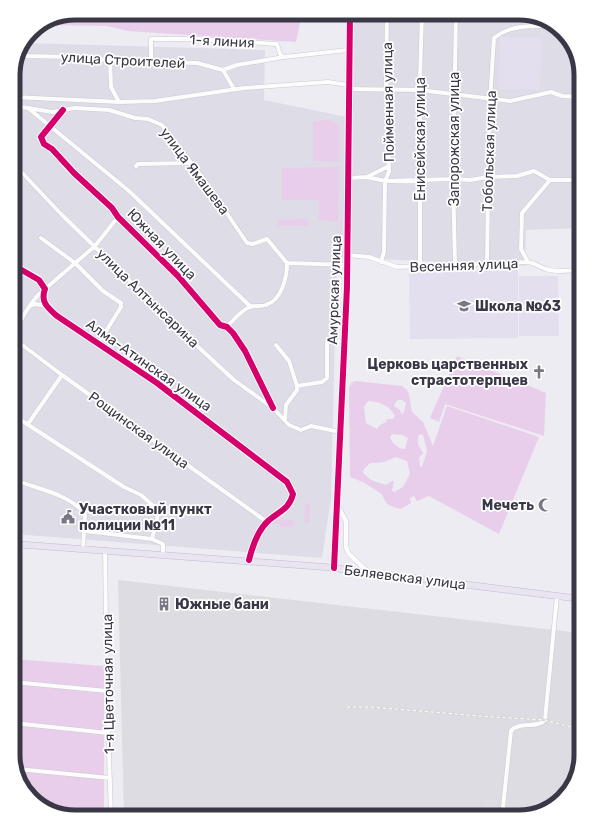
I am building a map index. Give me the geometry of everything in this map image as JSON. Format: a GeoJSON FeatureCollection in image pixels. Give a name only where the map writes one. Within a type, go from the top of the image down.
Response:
{"type":"FeatureCollection","features":[{"type":"Feature","properties":{"kind":"main road","name":"Беляевская улица"},"geometry":{"type":"LineString","coordinates":[[20,544],[249,560],[334,568],[574,599]]}},
{"type":"Feature","properties":{"kind":"street","name":"Амурская улица"},"geometry":{"type":"LineString","coordinates":[[334,568],[345,341],[350,20]]}},
{"type":"Feature","properties":{"kind":"street","name":"Пойменная улица"},"geometry":{"type":"LineString","coordinates":[[381,262],[384,252],[385,181],[389,172],[388,20]]}},
{"type":"Feature","properties":{"kind":"street","name":"Енисейская улица"},"geometry":{"type":"LineString","coordinates":[[420,265],[419,181],[422,20]]}},
{"type":"Feature","properties":{"kind":"street","name":"Запорожская улица"},"geometry":{"type":"LineString","coordinates":[[455,264],[453,179],[456,20]]}},
{"type":"Feature","properties":{"kind":"street","name":"Тобольская улица"},"geometry":{"type":"LineString","coordinates":[[487,264],[490,98],[494,38],[501,33],[520,26],[544,26]]}},
{"type":"Feature","properties":{"kind":"street","name":"1-я линия"},"geometry":{"type":"LineString","coordinates":[[151,62],[151,39],[196,39],[277,44],[280,54],[284,57]]}},
{"type":"Feature","properties":{"kind":"street"},"geometry":{"type":"LineString","coordinates":[[234,89],[223,70],[238,65],[284,57],[348,50]]}},
{"type":"Feature","properties":{"kind":"street","name":"улица Строителей"},"geometry":{"type":"LineString","coordinates":[[23,56],[78,57],[110,60],[198,63],[223,70]]}},
{"type":"Feature","properties":{"kind":"street"},"geometry":{"type":"LineString","coordinates":[[110,60],[111,88],[119,102]]}},
{"type":"Feature","properties":{"kind":"street"},"geometry":{"type":"LineString","coordinates":[[20,97],[119,102],[155,101],[234,89],[328,82],[348,87],[388,90],[420,90],[510,101],[551,92],[562,96],[574,97]]}},
{"type":"Feature","properties":{"kind":"street","name":"улица Ямашева"},"geometry":{"type":"LineString","coordinates":[[20,107],[52,112],[75,108],[109,110],[135,118],[148,119],[162,125],[192,163],[247,243],[253,244],[267,239],[287,263]]}},
{"type":"Feature","properties":{"kind":"street"},"geometry":{"type":"LineString","coordinates":[[28,108],[50,126],[63,110]]}},
{"type":"Feature","properties":{"kind":"street","name":"Южная улица"},"geometry":{"type":"LineString","coordinates":[[251,307],[130,191],[50,126],[41,138],[44,144],[52,149],[74,173],[112,208],[118,217],[178,276],[209,314],[220,325],[227,327],[233,333],[245,351],[273,408]]}},
{"type":"Feature","properties":{"kind":"street"},"geometry":{"type":"LineString","coordinates":[[136,166],[138,164],[192,163]]}},
{"type":"Feature","properties":{"kind":"street"},"geometry":{"type":"LineString","coordinates":[[367,177],[389,166]]}},
{"type":"Feature","properties":{"kind":"street","name":"улица Алтынсарина"},"geometry":{"type":"LineString","coordinates":[[20,170],[61,214],[234,380],[273,408],[285,422],[301,430],[311,426],[340,432]]}},
{"type":"Feature","properties":{"kind":"street"},"geometry":{"type":"LineString","coordinates":[[348,178],[367,177],[385,181],[453,179],[480,180],[488,177],[517,176],[534,171],[550,180],[574,180]]}},
{"type":"Feature","properties":{"kind":"street"},"geometry":{"type":"LineString","coordinates":[[389,172],[394,181]]}},
{"type":"Feature","properties":{"kind":"street"},"geometry":{"type":"LineString","coordinates":[[528,262],[521,248],[522,213],[550,180]]}},
{"type":"Feature","properties":{"kind":"street"},"geometry":{"type":"LineString","coordinates":[[20,325],[28,308],[38,295],[95,246],[118,217]]}},
{"type":"Feature","properties":{"kind":"street"},"geometry":{"type":"LineString","coordinates":[[41,238],[75,263],[103,291],[121,303],[121,307],[98,344]]}},
{"type":"Feature","properties":{"kind":"street","name":"Весенняя улица"},"geometry":{"type":"LineString","coordinates":[[347,255],[359,255],[397,267],[528,262],[545,269],[558,271],[574,270]]}},
{"type":"Feature","properties":{"kind":"street"},"geometry":{"type":"LineString","coordinates":[[227,327],[234,319],[251,307],[267,305],[274,301],[285,278],[287,263],[347,265]]}},
{"type":"Feature","properties":{"kind":"street"},"geometry":{"type":"LineString","coordinates":[[20,269],[38,280],[45,289]]}},
{"type":"Feature","properties":{"kind":"street"},"geometry":{"type":"LineString","coordinates":[[28,308],[35,304],[46,306],[43,296],[45,289]]}},
{"type":"Feature","properties":{"kind":"street","name":"Алма-Атинская улица"},"geometry":{"type":"LineString","coordinates":[[46,306],[98,344],[157,383],[287,482],[293,494],[292,500],[284,511],[267,522]]}},
{"type":"Feature","properties":{"kind":"street"},"geometry":{"type":"LineString","coordinates":[[297,386],[322,382],[327,378],[327,342],[345,341]]}},
{"type":"Feature","properties":{"kind":"street","name":"Рощинская улица"},"geometry":{"type":"LineString","coordinates":[[20,343],[62,375],[267,522]]}},
{"type":"Feature","properties":{"kind":"street"},"geometry":{"type":"LineString","coordinates":[[276,345],[289,361],[297,386],[297,390],[286,405],[285,422]]}},
{"type":"Feature","properties":{"kind":"street"},"geometry":{"type":"LineString","coordinates":[[28,424],[62,375]]}},
{"type":"Feature","properties":{"kind":"street"},"geometry":{"type":"LineString","coordinates":[[20,419],[64,450],[117,483],[141,495],[159,511],[152,539]]}},
{"type":"Feature","properties":{"kind":"street"},"geometry":{"type":"LineString","coordinates":[[20,482],[69,499],[85,513],[83,548]]}},
{"type":"Feature","properties":{"kind":"street"},"geometry":{"type":"LineString","coordinates":[[336,503],[346,521],[346,547],[349,554],[368,572]]}},
{"type":"Feature","properties":{"kind":"street"},"geometry":{"type":"LineString","coordinates":[[249,560],[252,547],[267,522]]}},
{"type":"Feature","properties":{"kind":"street"},"geometry":{"type":"LineString","coordinates":[[85,531],[152,539],[163,544],[163,555]]}},
{"type":"Feature","properties":{"kind":"street","name":"1-я Цветочная улица"},"geometry":{"type":"LineString","coordinates":[[106,550],[107,691],[111,810]]}},
{"type":"Feature","properties":{"kind":"street"},"geometry":{"type":"LineString","coordinates":[[503,810],[511,731],[518,726],[540,724],[545,720],[558,596]]}},
{"type":"Feature","properties":{"kind":"street"},"geometry":{"type":"LineString","coordinates":[[20,683],[107,691]]}},
{"type":"Feature","properties":{"kind":"street"},"geometry":{"type":"LineString","coordinates":[[20,724],[108,733]]}},
{"type":"Feature","properties":{"kind":"street"},"geometry":{"type":"LineString","coordinates":[[22,769],[110,778]]}},
{"type":"Feature","properties":{"kind":"shaded area"},"geometry":{"type":"Polygon","coordinates":[[[75,20],[301,20],[296,42],[128,31],[107,26],[52,25],[65,21],[75,20]]]}},
{"type":"Feature","properties":{"kind":"shaded area"},"geometry":{"type":"Polygon","coordinates":[[[354,20],[522,20],[540,24],[552,31],[563,42],[570,54],[574,68],[574,228],[526,230],[525,266],[337,257],[331,498],[322,558],[20,535],[20,72],[24,54],[30,43],[265,50],[264,100],[352,118],[354,20]]]}},
{"type":"Feature","properties":{"kind":"shaded area"},"geometry":{"type":"Polygon","coordinates":[[[500,37],[542,38],[540,89],[499,89],[500,37]]]}},
{"type":"Feature","properties":{"kind":"shaded area"},"geometry":{"type":"Polygon","coordinates":[[[329,120],[339,125],[339,162],[313,161],[313,121],[329,120]]]}},
{"type":"Feature","properties":{"kind":"shaded area"},"geometry":{"type":"Polygon","coordinates":[[[339,167],[338,222],[319,220],[319,200],[282,200],[282,168],[339,167]]]}},
{"type":"Feature","properties":{"kind":"shaded area"},"geometry":{"type":"Polygon","coordinates":[[[308,219],[308,226],[278,226],[278,220],[308,219]]]}},
{"type":"Feature","properties":{"kind":"shaded area","name":"Школа №63"},"geometry":{"type":"Polygon","coordinates":[[[518,270],[518,338],[410,339],[409,273],[518,270]]]}},
{"type":"Feature","properties":{"kind":"shaded area"},"geometry":{"type":"Polygon","coordinates":[[[519,276],[558,276],[559,336],[519,336],[519,276]]]}},
{"type":"Feature","properties":{"kind":"shaded area"},"geometry":{"type":"Polygon","coordinates":[[[457,356],[546,393],[544,436],[445,404],[439,422],[430,418],[457,356]]]}},
{"type":"Feature","properties":{"kind":"shaded area"},"geometry":{"type":"Polygon","coordinates":[[[355,381],[402,386],[407,390],[409,395],[412,412],[423,422],[433,446],[447,406],[539,437],[499,534],[429,496],[417,501],[414,496],[410,498],[411,503],[401,509],[391,506],[385,501],[382,494],[363,482],[350,477],[349,388],[351,383],[355,381]],[[397,400],[394,406],[400,410],[401,414],[404,413],[406,403],[402,400],[397,400]],[[368,401],[364,407],[366,423],[377,429],[380,425],[386,422],[387,419],[393,419],[395,416],[390,409],[376,402],[368,401]],[[392,434],[390,437],[396,445],[405,449],[408,438],[403,435],[392,434]],[[420,434],[418,437],[418,444],[423,453],[419,458],[420,466],[422,467],[427,451],[423,435],[420,434]],[[396,457],[384,462],[370,463],[364,469],[363,473],[371,480],[386,485],[394,481],[392,490],[394,492],[403,487],[410,474],[407,461],[396,457]]]}},
{"type":"Feature","properties":{"kind":"shaded area"},"geometry":{"type":"Polygon","coordinates":[[[306,501],[307,504],[310,504],[309,523],[304,522],[306,501]]]}},
{"type":"Feature","properties":{"kind":"shaded area"},"geometry":{"type":"Polygon","coordinates":[[[284,519],[294,521],[293,526],[280,527],[280,524],[273,524],[274,521],[284,519]]]}},
{"type":"Feature","properties":{"kind":"shaded area"},"geometry":{"type":"Polygon","coordinates":[[[118,580],[574,632],[574,762],[570,776],[563,788],[552,799],[540,806],[526,810],[124,810],[118,580]]]}},
{"type":"Feature","properties":{"kind":"shaded area"},"geometry":{"type":"Polygon","coordinates":[[[20,660],[104,666],[104,810],[72,810],[58,807],[48,803],[36,794],[24,776],[20,762],[20,660]]]}},
{"type":"Feature","properties":{"kind":"shaded area"},"geometry":{"type":"Polygon","coordinates":[[[486,798],[498,800],[497,810],[485,810],[486,798]]]}},
{"type":"Feature","properties":{"kind":"railway"},"geometry":{"type":"LineString","coordinates":[[347,707],[370,707],[545,720],[574,728]]}},
{"type":"Feature","properties":{"kind":"cycle path"},"geometry":{"type":"LineString","coordinates":[[334,568],[347,287],[350,20]]}},
{"type":"Feature","properties":{"kind":"cycle path"},"geometry":{"type":"LineString","coordinates":[[63,110],[41,137],[44,144],[52,149],[74,173],[112,208],[118,217],[178,276],[220,325],[227,327],[233,333],[245,351],[273,408]]}},
{"type":"Feature","properties":{"kind":"cycle path"},"geometry":{"type":"LineString","coordinates":[[20,269],[39,280],[45,289],[44,301],[57,316],[157,383],[287,482],[293,494],[289,504],[268,521],[261,529],[249,560]]}},
{"type":"Feature","properties":{"kind":"place","name":"Школа №63"},"geometry":{"type":"Point","coordinates":[464,306]}},
{"type":"Feature","properties":{"kind":"place","name":"Церковь царственных страстотерпцев"},"geometry":{"type":"Point","coordinates":[539,372]}},
{"type":"Feature","properties":{"kind":"place","name":"Мечеть"},"geometry":{"type":"Point","coordinates":[545,505]}},
{"type":"Feature","properties":{"kind":"place","name":"Участковый пункт полиции №11"},"geometry":{"type":"Point","coordinates":[68,517]}},
{"type":"Feature","properties":{"kind":"place","name":"Южные бани"},"geometry":{"type":"Point","coordinates":[164,604]}}]}
